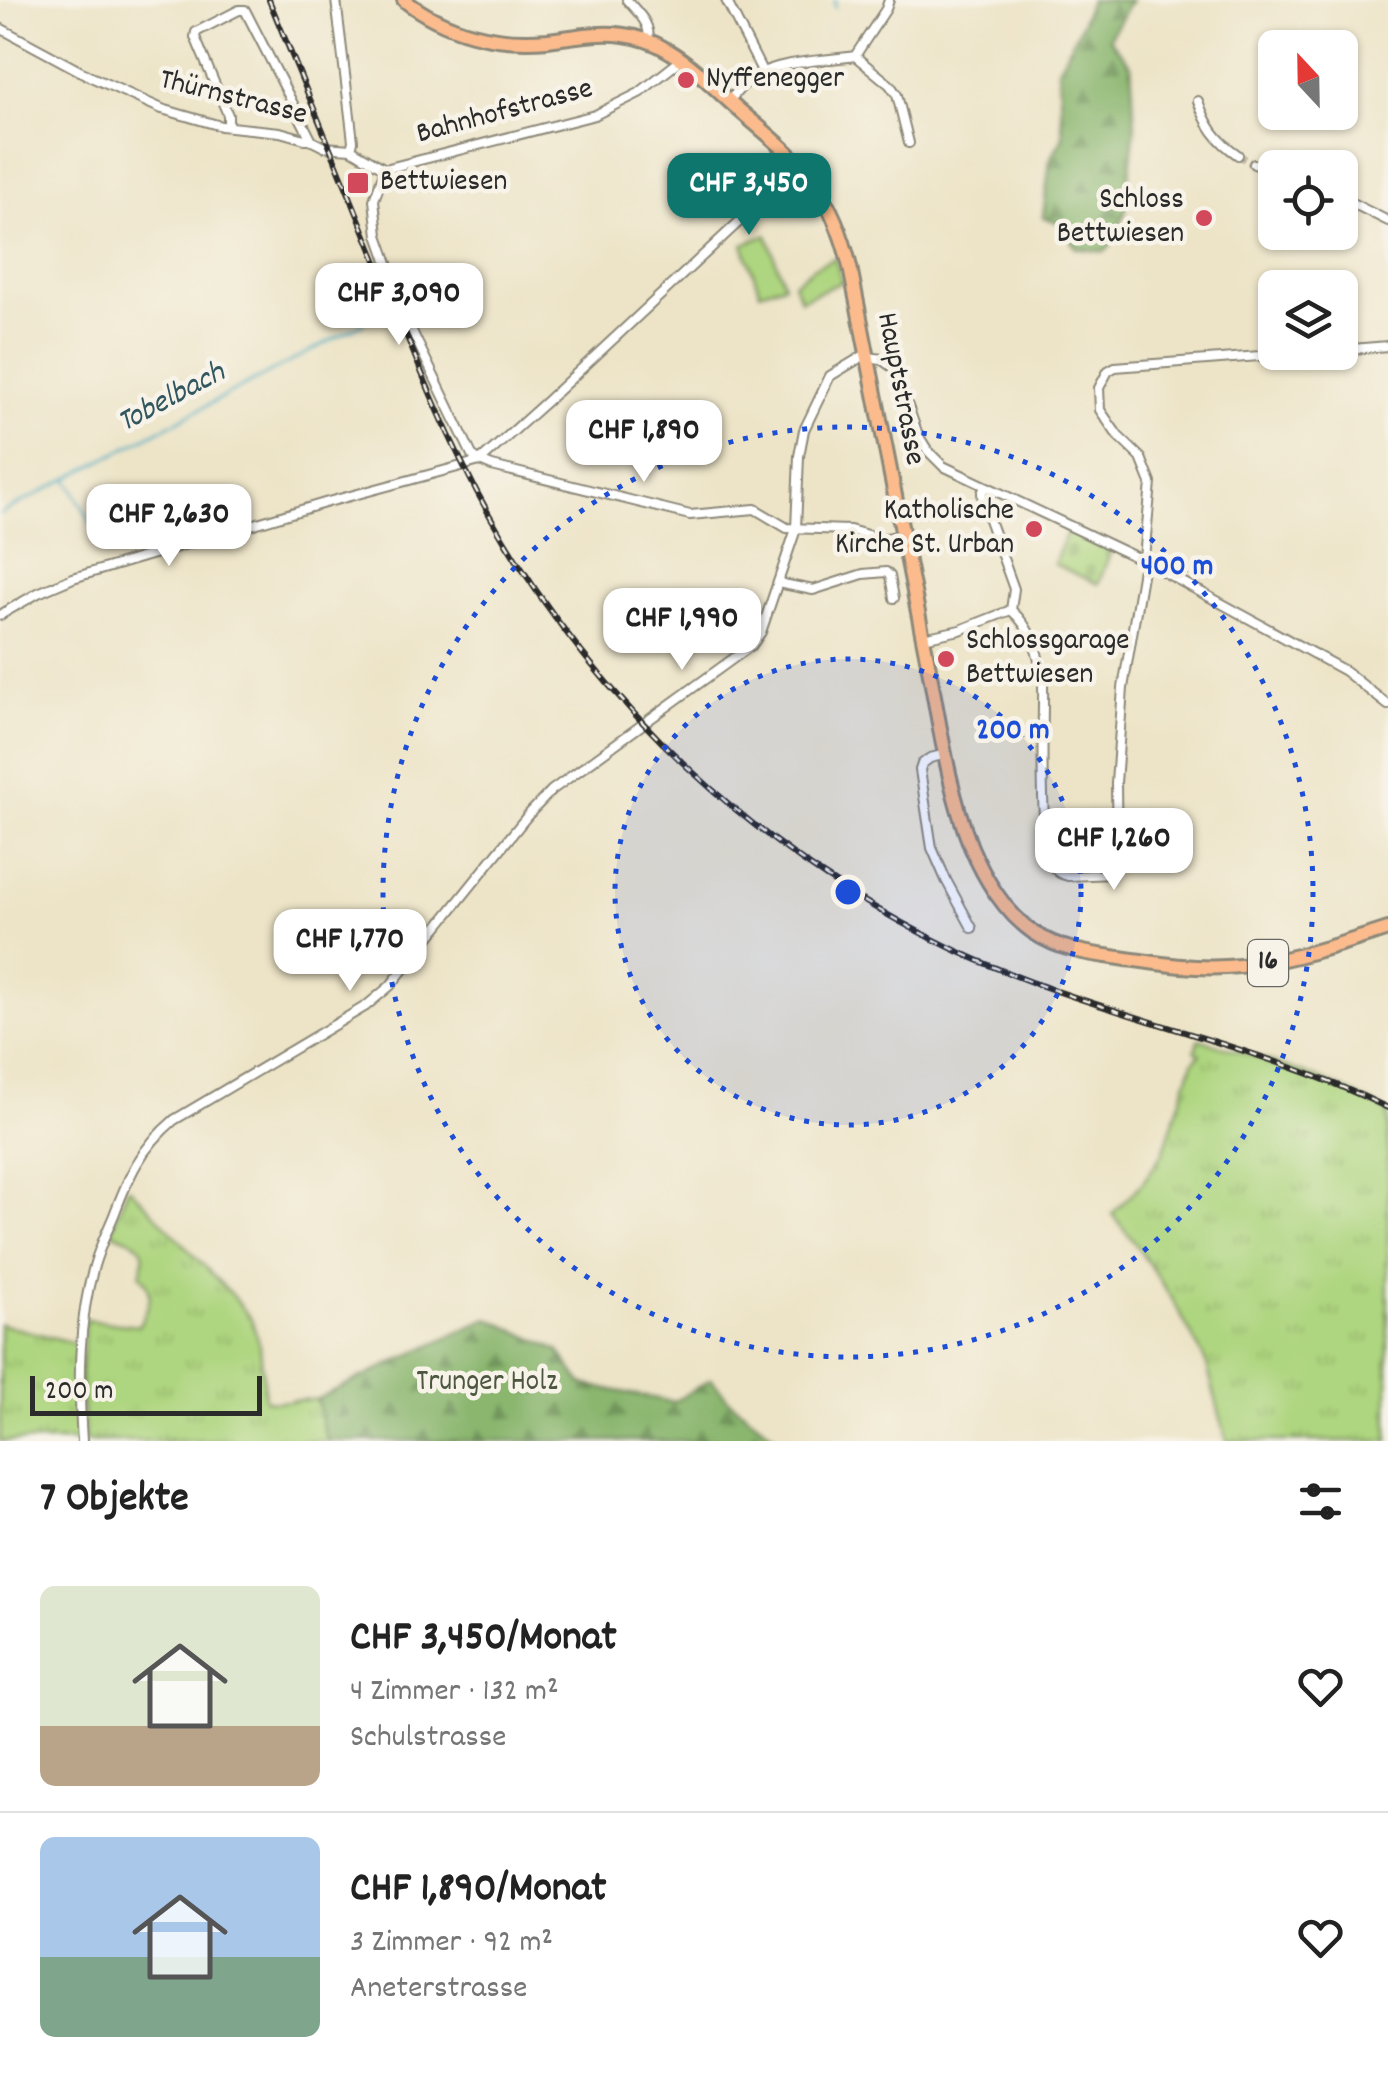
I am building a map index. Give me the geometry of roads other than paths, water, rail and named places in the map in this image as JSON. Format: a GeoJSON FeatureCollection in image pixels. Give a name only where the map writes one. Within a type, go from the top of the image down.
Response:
{"type":"FeatureCollection","features":[{"type":"Feature","properties":{"kind":"main road","name":"Hauptstrasse"},"geometry":{"type":"LineString","coordinates":[[404,0],[442,23],[495,39],[531,41],[614,34],[648,41],[682,60],[729,101],[800,165],[825,200],[846,250],[962,823],[979,865],[1018,919],[1054,944],[1098,955],[1179,966],[1267,963],[1388,929]]}},
{"type":"Feature","properties":{"kind":"street"},"geometry":{"type":"LineString","coordinates":[[336,0],[350,150]]}},
{"type":"Feature","properties":{"kind":"street"},"geometry":{"type":"LineString","coordinates":[[627,0],[650,30],[648,41]]}},
{"type":"Feature","properties":{"kind":"street"},"geometry":{"type":"LineString","coordinates":[[726,0],[762,71]]}},
{"type":"Feature","properties":{"kind":"street"},"geometry":{"type":"LineString","coordinates":[[729,101],[762,71],[856,56],[889,0]]}},
{"type":"Feature","properties":{"kind":"street"},"geometry":{"type":"LineString","coordinates":[[228,126],[228,115],[195,37],[196,32],[245,10],[312,140]]}},
{"type":"Feature","properties":{"kind":"street","name":"Thürnstrasse"},"geometry":{"type":"LineString","coordinates":[[0,28],[89,76],[186,117],[246,130],[280,132],[324,147],[350,150]]}},
{"type":"Feature","properties":{"kind":"street"},"geometry":{"type":"LineString","coordinates":[[856,56],[890,84],[897,95],[908,143]]}},
{"type":"Feature","properties":{"kind":"street","name":"Bahnhofstrasse"},"geometry":{"type":"LineString","coordinates":[[350,150],[385,169],[595,115],[639,92],[682,60]]}},
{"type":"Feature","properties":{"kind":"street"},"geometry":{"type":"LineString","coordinates":[[1198,101],[1209,129],[1238,155]]}},
{"type":"Feature","properties":{"kind":"street"},"geometry":{"type":"LineString","coordinates":[[1254,164],[1258,166]]}},
{"type":"Feature","properties":{"kind":"street"},"geometry":{"type":"LineString","coordinates":[[0,615],[38,592],[73,578],[480,460],[800,165]]}},
{"type":"Feature","properties":{"kind":"street","name":"Bahnhofstrasse"},"geometry":{"type":"LineString","coordinates":[[385,169],[374,200],[378,235],[423,355],[472,455],[480,460]]}},
{"type":"Feature","properties":{"kind":"street"},"geometry":{"type":"LineString","coordinates":[[1358,206],[1388,220]]}},
{"type":"Feature","properties":{"kind":"street"},"geometry":{"type":"LineString","coordinates":[[1358,348],[1388,346]]}},
{"type":"Feature","properties":{"kind":"street"},"geometry":{"type":"LineString","coordinates":[[1011,610],[1028,626],[1040,662],[1044,822],[1053,866],[1068,876],[1112,874],[1117,859],[1120,719],[1144,561],[1151,483],[1141,458],[1118,436],[1100,410],[1100,388],[1115,367],[1258,356]]}},
{"type":"Feature","properties":{"kind":"street"},"geometry":{"type":"LineString","coordinates":[[82,1441],[81,1329],[94,1269],[130,1174],[155,1136],[174,1120],[366,1006],[390,986],[552,790],[752,645],[761,632],[796,529],[804,430],[830,376],[860,357],[880,359],[895,369],[918,435],[944,466],[1144,561],[1345,671],[1388,705]]}},
{"type":"Feature","properties":{"kind":"street"},"geometry":{"type":"LineString","coordinates":[[480,460],[690,515],[755,510],[787,528],[850,530],[881,539],[903,536]]}},
{"type":"Feature","properties":{"kind":"street"},"geometry":{"type":"LineString","coordinates":[[985,487],[983,503],[1014,589],[1011,610]]}},
{"type":"Feature","properties":{"kind":"street"},"geometry":{"type":"LineString","coordinates":[[778,584],[813,590],[863,574],[886,572],[894,598]]}},
{"type":"Feature","properties":{"kind":"street"},"geometry":{"type":"LineString","coordinates":[[924,638],[960,630],[1011,610]]}},
{"type":"Feature","properties":{"kind":"street"},"geometry":{"type":"LineString","coordinates":[[947,754],[930,758],[920,770],[928,826],[938,865],[972,928]]}},
{"type":"Feature","properties":{"kind":"waterway","name":"Tobelbach"},"geometry":{"type":"LineString","coordinates":[[835,0],[835,8]]}},
{"type":"Feature","properties":{"kind":"waterway","name":"Tobelbach"},"geometry":{"type":"LineString","coordinates":[[0,514],[364,323]]}},
{"type":"Feature","properties":{"kind":"waterway"},"geometry":{"type":"LineString","coordinates":[[68,480],[105,549]]}},
{"type":"Feature","properties":{"kind":"tunnel"},"geometry":{"type":"LineString","coordinates":[[1238,155],[1254,164]]}},
{"type":"Feature","properties":{"kind":"railway"},"geometry":{"type":"LineString","coordinates":[[269,0],[435,403],[490,516],[532,585],[580,650],[689,769],[815,869],[883,912],[955,950],[1062,993],[1282,1064],[1388,1108]]}},
{"type":"Feature","properties":{"kind":"place","name":"Nyffenegger"},"geometry":{"type":"Point","coordinates":[686,80]}},
{"type":"Feature","properties":{"kind":"place","name":"Bettwiesen"},"geometry":{"type":"Point","coordinates":[358,183]}},
{"type":"Feature","properties":{"kind":"place","name":"Schloss Bettwiesen"},"geometry":{"type":"Point","coordinates":[1204,218]}},
{"type":"Feature","properties":{"kind":"place","name":"Katholische Kirche St. Urban"},"geometry":{"type":"Point","coordinates":[1034,529]}},
{"type":"Feature","properties":{"kind":"place","name":"Schlossgarage Bettwiesen"},"geometry":{"type":"Point","coordinates":[946,659]}},
{"type":"Feature","properties":{"kind":"park label","name":"Trunger Holz"},"geometry":{"type":"Point","coordinates":[487,1383]}}]}
